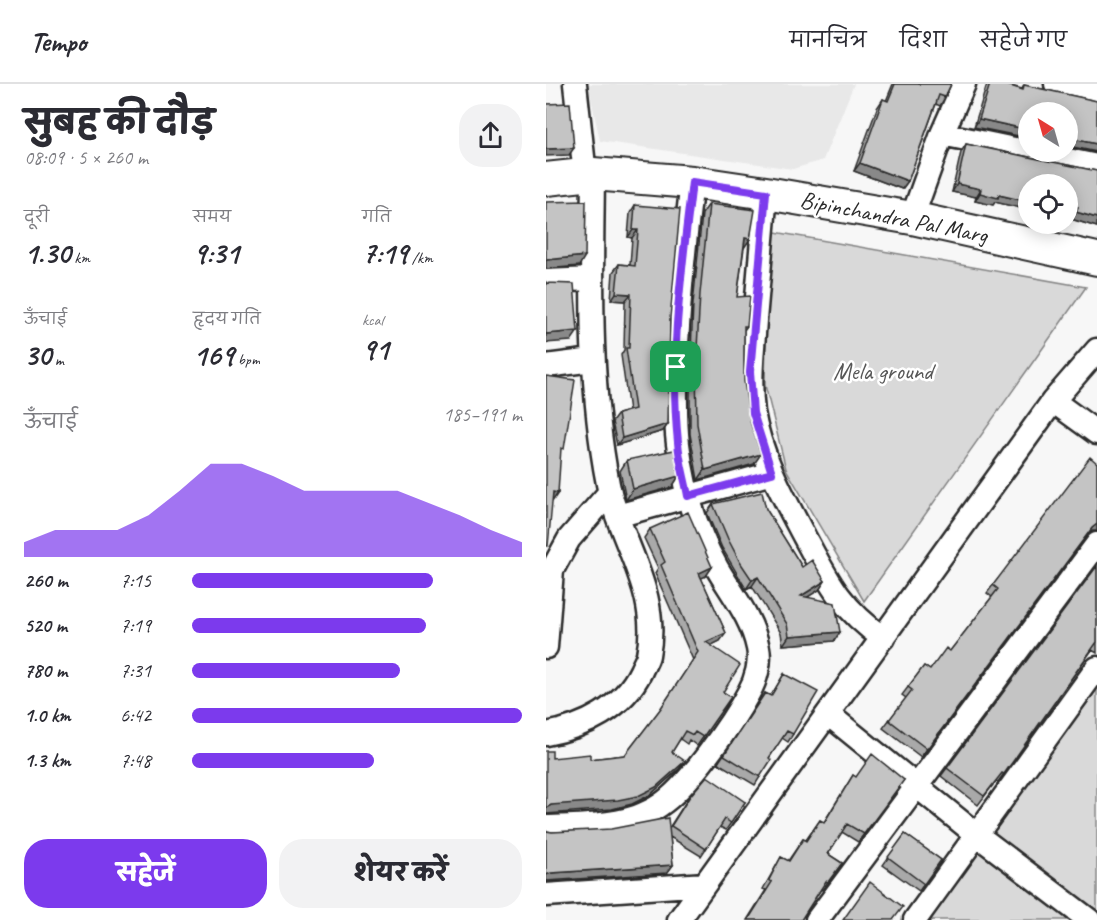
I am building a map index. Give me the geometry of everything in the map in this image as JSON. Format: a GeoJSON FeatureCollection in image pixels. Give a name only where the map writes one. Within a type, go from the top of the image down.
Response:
{"type":"FeatureCollection","features":[{"type":"Feature","properties":{"kind":"street"},"geometry":{"type":"LineString","coordinates":[[546,734],[586,722],[617,705],[637,679],[648,656],[650,621],[642,578],[617,516],[610,492],[593,360],[589,175],[575,84]]}},
{"type":"Feature","properties":{"kind":"street"},"geometry":{"type":"LineString","coordinates":[[912,218],[942,134],[964,84]]}},
{"type":"Feature","properties":{"kind":"street"},"geometry":{"type":"LineString","coordinates":[[1056,84],[1097,93]]}},
{"type":"Feature","properties":{"kind":"street"},"geometry":{"type":"LineString","coordinates":[[942,134],[1097,166]]}},
{"type":"Feature","properties":{"kind":"street","name":"Bipinchandra Pal Marg"},"geometry":{"type":"LineString","coordinates":[[546,179],[589,175],[692,182],[912,218],[1097,259]]}},
{"type":"Feature","properties":{"kind":"street"},"geometry":{"type":"LineString","coordinates":[[546,827],[589,825],[634,817],[661,805],[684,784],[719,739],[750,691],[757,671],[759,650],[751,624],[716,567],[697,525],[688,496],[678,444],[675,407],[678,303],[692,182]]}},
{"type":"Feature","properties":{"kind":"street"},"geometry":{"type":"LineString","coordinates":[[766,193],[750,372],[753,413],[780,491],[834,590],[861,623],[883,638]]}},
{"type":"Feature","properties":{"kind":"street"},"geometry":{"type":"LineString","coordinates":[[546,281],[592,279]]}},
{"type":"Feature","properties":{"kind":"street"},"geometry":{"type":"LineString","coordinates":[[679,920],[1053,401],[1097,350]]}},
{"type":"Feature","properties":{"kind":"street"},"geometry":{"type":"LineString","coordinates":[[546,366],[593,360]]}},
{"type":"Feature","properties":{"kind":"street"},"geometry":{"type":"LineString","coordinates":[[1053,401],[1097,433]]}},
{"type":"Feature","properties":{"kind":"street"},"geometry":{"type":"LineString","coordinates":[[617,516],[772,473]]}},
{"type":"Feature","properties":{"kind":"street"},"geometry":{"type":"LineString","coordinates":[[546,647],[552,570],[570,539],[610,492]]}},
{"type":"Feature","properties":{"kind":"street"},"geometry":{"type":"LineString","coordinates":[[817,920],[1097,544]]}},
{"type":"Feature","properties":{"kind":"street"},"geometry":{"type":"LineString","coordinates":[[915,920],[1097,668]]}},
{"type":"Feature","properties":{"kind":"street"},"geometry":{"type":"LineString","coordinates":[[828,714],[977,835],[1089,920]]}},
{"type":"Feature","properties":{"kind":"street"},"geometry":{"type":"LineString","coordinates":[[546,895],[705,884]]}},
{"type":"Feature","properties":{"kind":"shaded area"},"geometry":{"type":"Polygon","coordinates":[[[588,84],[854,84],[823,160],[793,169],[600,141],[588,84]]]}},
{"type":"Feature","properties":{"kind":"green space","name":"Mela ground"},"geometry":{"type":"Polygon","coordinates":[[[775,232],[1086,287],[864,601],[786,469],[765,385],[767,292],[775,232]]]}},
{"type":"Feature","properties":{"kind":"green space"},"geometry":{"type":"Polygon","coordinates":[[[1097,680],[1097,920],[930,920],[1097,680]]]}},
{"type":"Feature","properties":{"kind":"building"},"geometry":{"type":"Polygon","coordinates":[[[895,84],[951,84],[945,97],[939,95],[908,181],[860,163],[883,99],[888,101],[895,84]]]}},
{"type":"Feature","properties":{"kind":"building"},"geometry":{"type":"Polygon","coordinates":[[[990,84],[1004,84],[1023,90],[1024,85],[1097,101],[1097,144],[1078,140],[1078,102],[1018,102],[1018,128],[979,119],[990,84]]]}},
{"type":"Feature","properties":{"kind":"building"},"geometry":{"type":"Polygon","coordinates":[[[570,103],[574,148],[546,149],[546,104],[570,103]]]}},
{"type":"Feature","properties":{"kind":"building"},"geometry":{"type":"Polygon","coordinates":[[[966,144],[1018,155],[1018,162],[1053,162],[1097,171],[1097,218],[1078,213],[1078,174],[1018,174],[1018,199],[999,195],[998,198],[980,193],[981,189],[957,184],[966,144]]]}},
{"type":"Feature","properties":{"kind":"building"},"geometry":{"type":"Polygon","coordinates":[[[586,201],[585,256],[546,260],[546,202],[586,201]]]}},
{"type":"Feature","properties":{"kind":"building"},"geometry":{"type":"Polygon","coordinates":[[[709,204],[755,210],[750,239],[745,238],[737,297],[750,296],[747,326],[744,326],[744,381],[750,421],[761,454],[705,470],[697,424],[696,366],[709,204]]]}},
{"type":"Feature","properties":{"kind":"building"},"geometry":{"type":"Polygon","coordinates":[[[635,205],[680,209],[670,319],[668,424],[622,438],[618,414],[635,409],[626,348],[629,348],[631,294],[616,293],[619,264],[635,266],[638,230],[633,230],[635,205]]]}},
{"type":"Feature","properties":{"kind":"building"},"geometry":{"type":"Polygon","coordinates":[[[546,282],[574,284],[578,331],[546,334],[546,282]]]}},
{"type":"Feature","properties":{"kind":"building"},"geometry":{"type":"Polygon","coordinates":[[[546,376],[575,380],[564,449],[561,448],[558,493],[553,492],[548,546],[546,546],[546,376]]]}},
{"type":"Feature","properties":{"kind":"building"},"geometry":{"type":"Polygon","coordinates":[[[674,450],[679,476],[633,489],[627,460],[674,450]]]}},
{"type":"Feature","properties":{"kind":"building"},"geometry":{"type":"Polygon","coordinates":[[[1090,457],[1097,463],[1097,524],[927,749],[889,720],[912,690],[908,687],[924,666],[930,670],[946,648],[950,651],[998,589],[993,585],[1090,457]]]}},
{"type":"Feature","properties":{"kind":"building"},"geometry":{"type":"Polygon","coordinates":[[[762,492],[766,509],[802,567],[812,560],[825,581],[801,596],[835,603],[840,632],[789,636],[787,624],[758,577],[752,580],[740,562],[713,504],[762,492]]]}},
{"type":"Feature","properties":{"kind":"building"},"geometry":{"type":"Polygon","coordinates":[[[688,512],[712,567],[699,573],[726,633],[706,642],[740,665],[723,692],[731,697],[703,737],[695,732],[693,735],[685,731],[672,752],[685,761],[656,787],[638,796],[618,800],[551,805],[546,808],[546,751],[552,751],[552,758],[590,754],[590,759],[625,755],[661,708],[698,652],[661,565],[665,562],[650,529],[688,512]]]}},
{"type":"Feature","properties":{"kind":"building"},"geometry":{"type":"Polygon","coordinates":[[[1097,566],[1097,642],[1004,774],[1002,773],[984,796],[947,768],[1097,566]]]}},
{"type":"Feature","properties":{"kind":"building"},"geometry":{"type":"Polygon","coordinates":[[[784,674],[818,692],[793,734],[787,731],[769,758],[771,760],[760,777],[724,755],[765,693],[771,696],[784,674]]]}},
{"type":"Feature","properties":{"kind":"building"},"geometry":{"type":"Polygon","coordinates":[[[872,754],[904,780],[864,834],[847,824],[828,854],[842,863],[828,882],[826,881],[801,920],[748,920],[772,882],[769,880],[781,857],[789,861],[803,839],[806,841],[820,820],[824,823],[853,775],[856,777],[872,754]]]}},
{"type":"Feature","properties":{"kind":"building"},"geometry":{"type":"Polygon","coordinates":[[[707,776],[745,802],[731,823],[725,819],[706,849],[671,826],[690,796],[707,776]]]}},
{"type":"Feature","properties":{"kind":"building"},"geometry":{"type":"Polygon","coordinates":[[[668,818],[673,865],[546,875],[546,831],[611,829],[668,818]]]}},
{"type":"Feature","properties":{"kind":"building"},"geometry":{"type":"Polygon","coordinates":[[[905,834],[941,860],[924,884],[888,857],[905,834]]]}},
{"type":"Feature","properties":{"kind":"building"},"geometry":{"type":"Polygon","coordinates":[[[870,882],[903,907],[893,920],[843,920],[870,882]]]}},
{"type":"Feature","properties":{"kind":"route"},"geometry":{"type":"LineString","coordinates":[[692,182],[766,193],[750,372],[753,413],[772,473],[688,496],[678,444],[675,407],[676,367],[678,303],[692,182]]}}]}
